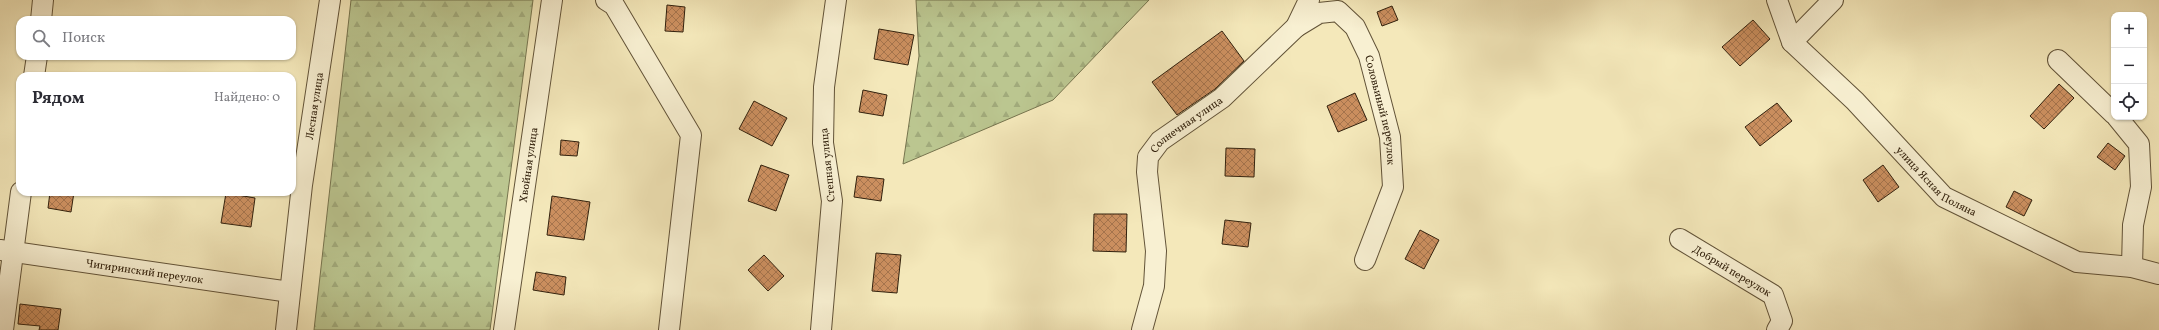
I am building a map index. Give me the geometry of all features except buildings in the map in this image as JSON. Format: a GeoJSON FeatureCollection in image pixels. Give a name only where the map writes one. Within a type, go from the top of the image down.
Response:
{"type":"FeatureCollection","features":[{"type":"Feature","properties":{"kind":"street"},"geometry":{"type":"LineString","coordinates":[[41,16],[43,0]]}},
{"type":"Feature","properties":{"kind":"street","name":"Лесная улица"},"geometry":{"type":"LineString","coordinates":[[286,330],[302,185],[330,0]]}},
{"type":"Feature","properties":{"kind":"street","name":"Хвойная улица"},"geometry":{"type":"LineString","coordinates":[[504,330],[552,0]]}},
{"type":"Feature","properties":{"kind":"street"},"geometry":{"type":"LineString","coordinates":[[606,0],[614,5],[691,135],[669,330]]}},
{"type":"Feature","properties":{"kind":"street","name":"Степная улица"},"geometry":{"type":"LineString","coordinates":[[821,330],[832,201],[823,143],[824,87],[836,0]]}},
{"type":"Feature","properties":{"kind":"street","name":"Солнечная улица"},"geometry":{"type":"LineString","coordinates":[[1142,330],[1154,286],[1156,251],[1147,172],[1148,157],[1160,142],[1222,98],[1296,27],[1309,0]]}},
{"type":"Feature","properties":{"kind":"street","name":"улица Ясная Поляна"},"geometry":{"type":"LineString","coordinates":[[1777,0],[1792,42],[1855,100],[1944,196],[2077,262],[2132,267],[2159,274]]}},
{"type":"Feature","properties":{"kind":"street"},"geometry":{"type":"LineString","coordinates":[[1792,42],[1834,0]]}},
{"type":"Feature","properties":{"kind":"street","name":"Соловьиный переулок"},"geometry":{"type":"LineString","coordinates":[[1296,27],[1319,13],[1338,11],[1355,27],[1369,56],[1390,136],[1393,187],[1365,260]]}},
{"type":"Feature","properties":{"kind":"street"},"geometry":{"type":"LineString","coordinates":[[34,72],[36,60]]}},
{"type":"Feature","properties":{"kind":"street"},"geometry":{"type":"LineString","coordinates":[[2058,60],[2111,111]]}},
{"type":"Feature","properties":{"kind":"street"},"geometry":{"type":"LineString","coordinates":[[2119,120],[2139,144],[2141,187],[2132,226],[2132,267]]}},
{"type":"Feature","properties":{"kind":"street"},"geometry":{"type":"LineString","coordinates":[[3,330],[7,251],[20,196]]}},
{"type":"Feature","properties":{"kind":"street","name":"Добрый переулок"},"geometry":{"type":"LineString","coordinates":[[1680,239],[1773,295],[1782,321],[1777,330]]}},
{"type":"Feature","properties":{"kind":"street","name":"Чигиринский переулок"},"geometry":{"type":"LineString","coordinates":[[7,251],[290,292]]}},
{"type":"Feature","properties":{"kind":"green space"},"geometry":{"type":"Polygon","coordinates":[[[351,0],[533,0],[490,330],[314,330],[351,0]]]}},
{"type":"Feature","properties":{"kind":"green space"},"geometry":{"type":"Polygon","coordinates":[[[916,0],[1149,0],[1053,100],[903,164],[919,56],[916,0]]]}}]}
